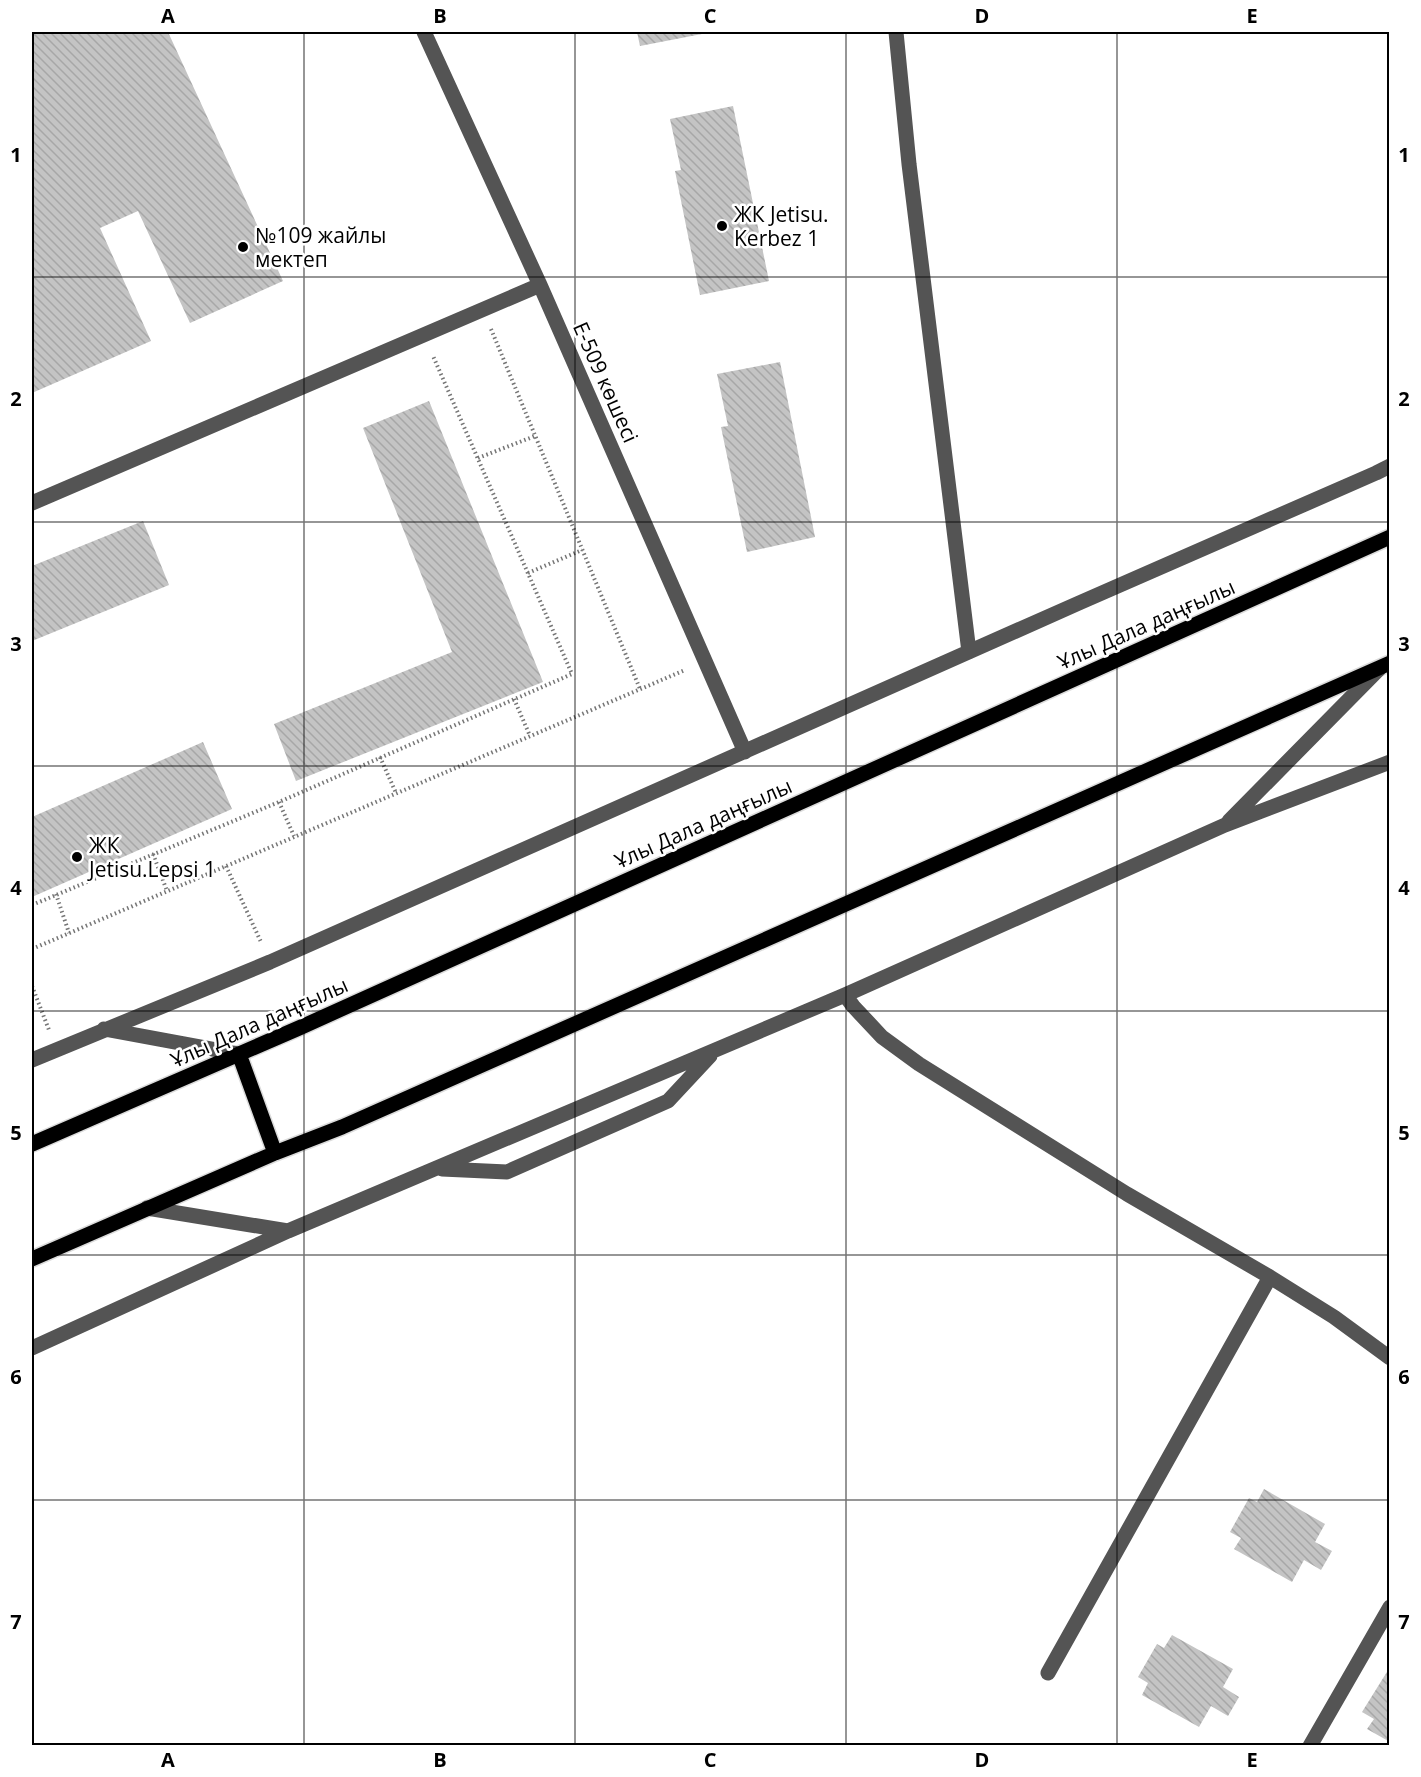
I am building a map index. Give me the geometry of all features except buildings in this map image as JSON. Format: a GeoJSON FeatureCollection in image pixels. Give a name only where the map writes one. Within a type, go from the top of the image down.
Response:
{"type":"FeatureCollection","features":[{"type":"Feature","properties":{"kind":"main road","name":"Ұлы Дала даңғылы"},"geometry":{"type":"LineString","coordinates":[[32,1144],[309,1024],[1389,537]]}},
{"type":"Feature","properties":{"kind":"main road"},"geometry":{"type":"LineString","coordinates":[[32,1259],[147,1208],[342,1127],[1384,665]]}},
{"type":"Feature","properties":{"kind":"main road"},"geometry":{"type":"LineString","coordinates":[[238,1054],[275,1154]]}},
{"type":"Feature","properties":{"kind":"street","name":"Е-509 көшесі"},"geometry":{"type":"LineString","coordinates":[[424,32],[540,285],[745,752]]}},
{"type":"Feature","properties":{"kind":"street"},"geometry":{"type":"LineString","coordinates":[[896,32],[916,221],[969,652]]}},
{"type":"Feature","properties":{"kind":"street"},"geometry":{"type":"LineString","coordinates":[[32,503],[540,285]]}},
{"type":"Feature","properties":{"kind":"street"},"geometry":{"type":"LineString","coordinates":[[32,1060],[270,962],[1385,470]]}},
{"type":"Feature","properties":{"kind":"street"},"geometry":{"type":"LineString","coordinates":[[1225,825],[1384,665]]}},
{"type":"Feature","properties":{"kind":"street"},"geometry":{"type":"LineString","coordinates":[[32,1348],[288,1232],[845,996],[1225,825],[1389,762]]}},
{"type":"Feature","properties":{"kind":"street"},"geometry":{"type":"LineString","coordinates":[[845,996],[882,1037],[919,1064],[1127,1194],[1334,1317],[1389,1358]]}},
{"type":"Feature","properties":{"kind":"street"},"geometry":{"type":"LineString","coordinates":[[105,1029],[238,1054]]}},
{"type":"Feature","properties":{"kind":"street"},"geometry":{"type":"LineString","coordinates":[[436,1168],[507,1172],[668,1101],[714,1051]]}},
{"type":"Feature","properties":{"kind":"street"},"geometry":{"type":"LineString","coordinates":[[147,1208],[288,1232]]}},
{"type":"Feature","properties":{"kind":"street"},"geometry":{"type":"LineString","coordinates":[[1048,1673],[1270,1277]]}},
{"type":"Feature","properties":{"kind":"street"},"geometry":{"type":"LineString","coordinates":[[1310,1746],[1389,1607]]}},
{"type":"Feature","properties":{"kind":"path"},"geometry":{"type":"LineString","coordinates":[[482,309],[640,689]]}},
{"type":"Feature","properties":{"kind":"path"},"geometry":{"type":"LineString","coordinates":[[32,905],[279,802],[572,674],[424,334]]}},
{"type":"Feature","properties":{"kind":"path"},"geometry":{"type":"LineString","coordinates":[[478,458],[535,436]]}},
{"type":"Feature","properties":{"kind":"path"},"geometry":{"type":"LineString","coordinates":[[528,573],[582,550]]}},
{"type":"Feature","properties":{"kind":"path"},"geometry":{"type":"LineString","coordinates":[[32,949],[706,661]]}},
{"type":"Feature","properties":{"kind":"path"},"geometry":{"type":"LineString","coordinates":[[514,699],[530,736]]}},
{"type":"Feature","properties":{"kind":"path"},"geometry":{"type":"LineString","coordinates":[[380,757],[396,793]]}},
{"type":"Feature","properties":{"kind":"path"},"geometry":{"type":"LineString","coordinates":[[279,802],[294,836]]}},
{"type":"Feature","properties":{"kind":"path"},"geometry":{"type":"LineString","coordinates":[[153,854],[167,891]]}},
{"type":"Feature","properties":{"kind":"path"},"geometry":{"type":"LineString","coordinates":[[226,866],[270,962]]}},
{"type":"Feature","properties":{"kind":"path"},"geometry":{"type":"LineString","coordinates":[[56,894],[69,933]]}},
{"type":"Feature","properties":{"kind":"path"},"geometry":{"type":"LineString","coordinates":[[32,986],[57,1049]]}},
{"type":"Feature","properties":{"kind":"place","name":"ЖК Jetisu. Kerbez 1"},"geometry":{"type":"Point","coordinates":[722,226]}},
{"type":"Feature","properties":{"kind":"place","name":"№109 жайлы мектеп"},"geometry":{"type":"Point","coordinates":[243,247]}},
{"type":"Feature","properties":{"kind":"place","name":"ЖК Jetisu.Lepsi 1"},"geometry":{"type":"Point","coordinates":[77,857]}}]}
